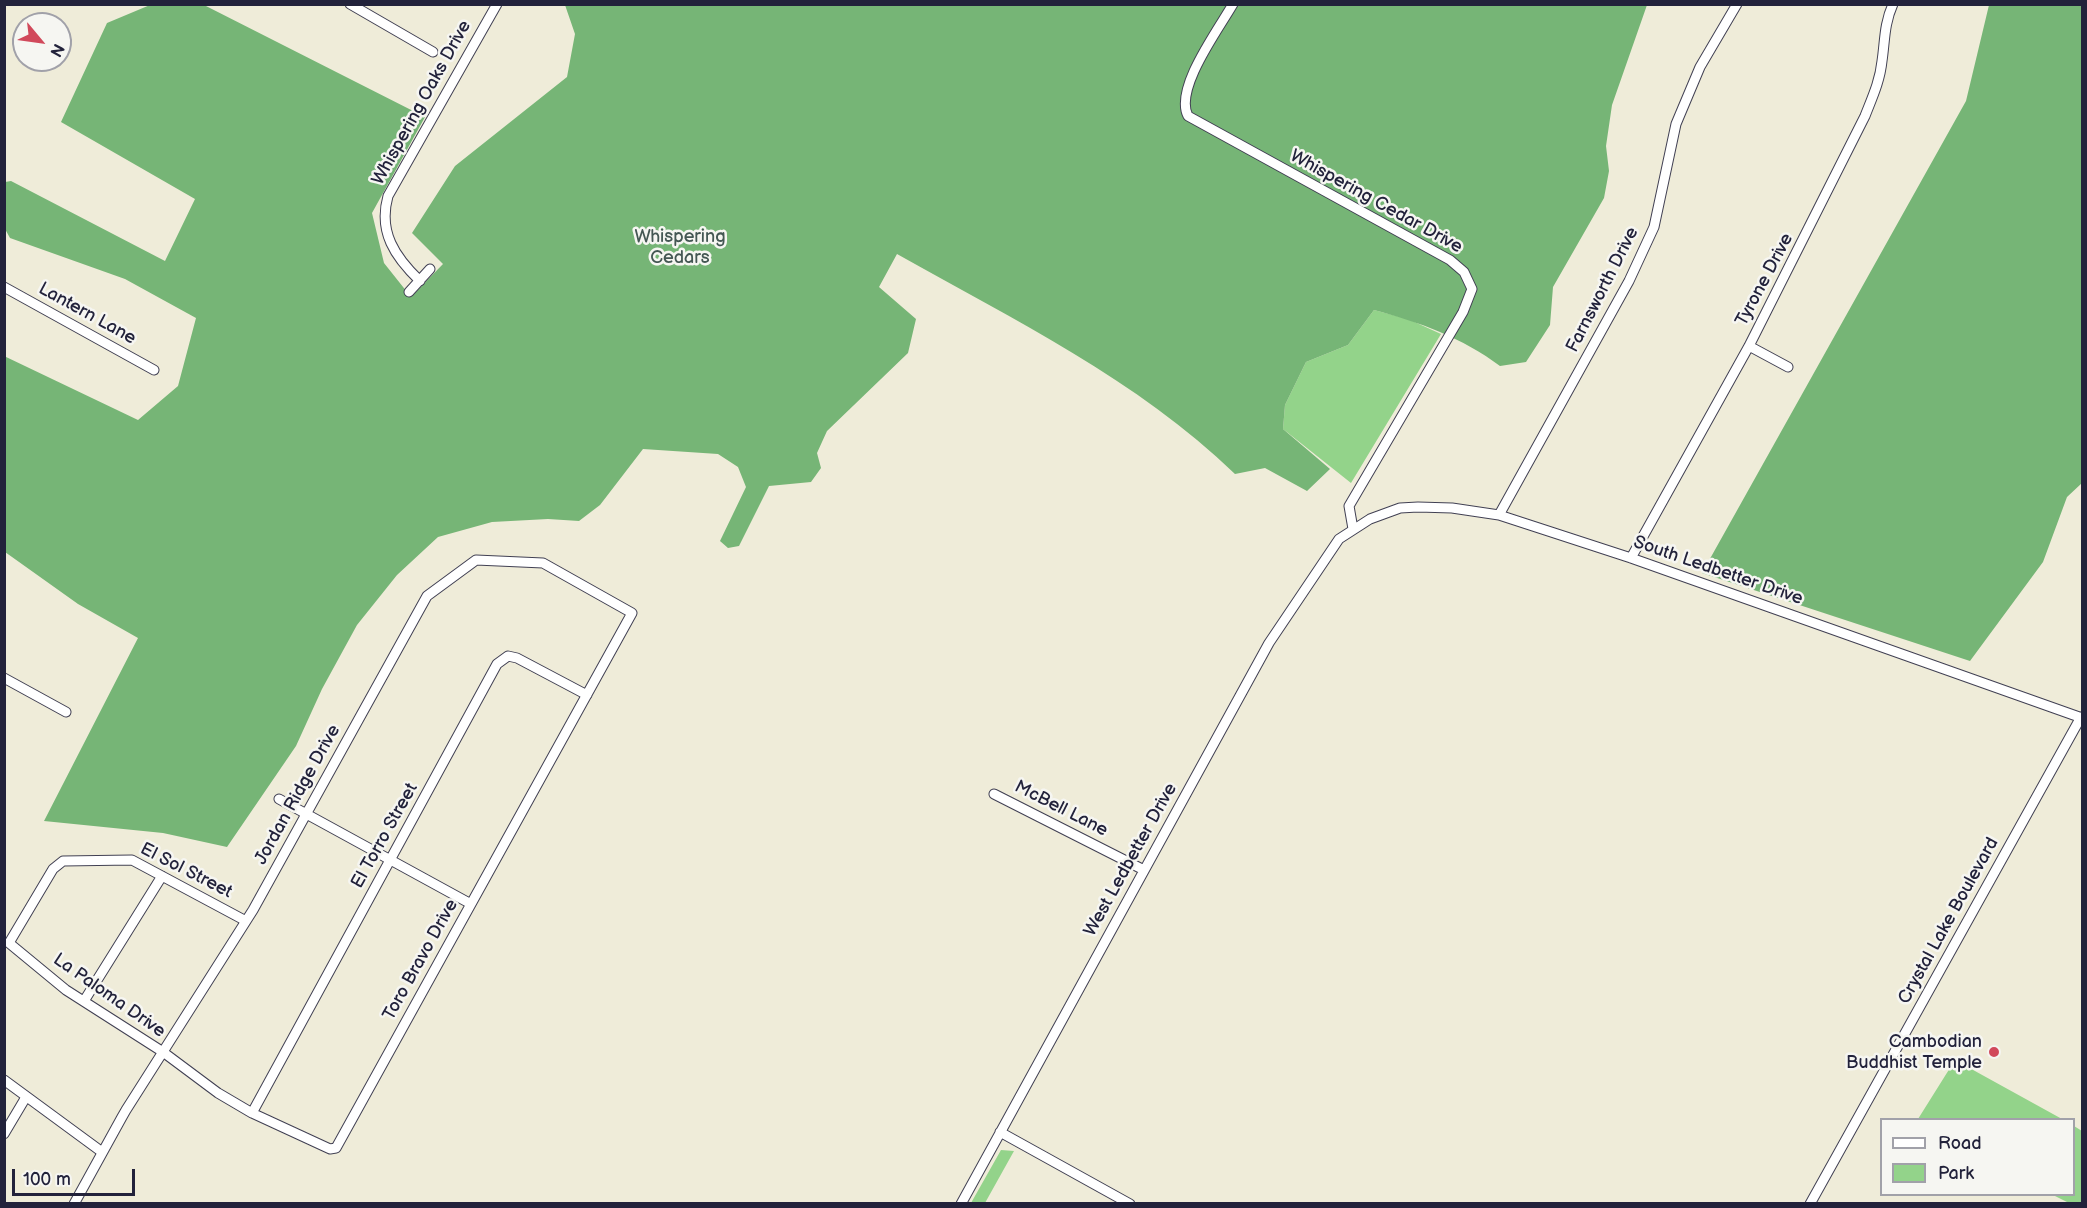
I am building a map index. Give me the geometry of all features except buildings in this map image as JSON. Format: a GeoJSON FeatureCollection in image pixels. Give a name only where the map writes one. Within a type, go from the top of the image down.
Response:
{"type":"FeatureCollection","features":[{"type":"Feature","properties":{"kind":"street"},"geometry":{"type":"LineString","coordinates":[[350,4],[433,52]]}},
{"type":"Feature","properties":{"kind":"street","name":"Whispering Oaks Drive"},"geometry":{"type":"LineString","coordinates":[[420,281],[401,263],[390,244],[385,225],[386,202],[497,4]]}},
{"type":"Feature","properties":{"kind":"street","name":"Whispering Cedar Drive"},"geometry":{"type":"LineString","coordinates":[[1233,4],[1186,88],[1184,108],[1188,116],[1450,260],[1464,272],[1472,289],[1463,312],[1349,506],[1353,529]]}},
{"type":"Feature","properties":{"kind":"street","name":"Farnsworth Drive"},"geometry":{"type":"LineString","coordinates":[[1499,515],[1629,281],[1654,228],[1676,124],[1700,67],[1737,4]]}},
{"type":"Feature","properties":{"kind":"street","name":"Tyrone Drive"},"geometry":{"type":"LineString","coordinates":[[1631,558],[1749,346],[1819,212],[1876,89],[1882,61],[1884,31],[1893,4]]}},
{"type":"Feature","properties":{"kind":"street"},"geometry":{"type":"LineString","coordinates":[[410,292],[430,269]]}},
{"type":"Feature","properties":{"kind":"street","name":"Lantern Lane"},"geometry":{"type":"LineString","coordinates":[[4,287],[154,370]]}},
{"type":"Feature","properties":{"kind":"street"},"geometry":{"type":"LineString","coordinates":[[1749,346],[1788,367]]}},
{"type":"Feature","properties":{"kind":"street","name":"South Ledbetter Drive"},"geometry":{"type":"LineString","coordinates":[[1339,538],[1370,519],[1400,508],[1434,506],[1499,515],[1631,558],[2082,717]]}},
{"type":"Feature","properties":{"kind":"street","name":"West Ledbetter Drive"},"geometry":{"type":"LineString","coordinates":[[961,1203],[1269,643],[1339,538]]}},
{"type":"Feature","properties":{"kind":"street","name":"Jordan Ridge Drive"},"geometry":{"type":"LineString","coordinates":[[74,1203],[102,1152],[246,921],[427,596],[477,560],[543,563],[632,613]]}},
{"type":"Feature","properties":{"kind":"street","name":"Toro Bravo Drive"},"geometry":{"type":"LineString","coordinates":[[163,1052],[218,1093],[252,1113],[330,1149],[336,1148],[632,613]]}},
{"type":"Feature","properties":{"kind":"street","name":"El Torro Street"},"geometry":{"type":"LineString","coordinates":[[252,1113],[497,664],[508,656],[517,658],[587,695]]}},
{"type":"Feature","properties":{"kind":"street"},"geometry":{"type":"LineString","coordinates":[[4,678],[66,712]]}},
{"type":"Feature","properties":{"kind":"street","name":"Crystal Lake Boulevard"},"geometry":{"type":"LineString","coordinates":[[1809,1203],[2082,717]]}},
{"type":"Feature","properties":{"kind":"street","name":"McBell Lane"},"geometry":{"type":"LineString","coordinates":[[994,794],[1144,870]]}},
{"type":"Feature","properties":{"kind":"street"},"geometry":{"type":"LineString","coordinates":[[279,799],[471,904]]}},
{"type":"Feature","properties":{"kind":"street","name":"El Sol Street"},"geometry":{"type":"LineString","coordinates":[[9,943],[53,869],[63,861],[132,860],[246,921]]}},
{"type":"Feature","properties":{"kind":"street"},"geometry":{"type":"LineString","coordinates":[[84,1001],[162,876]]}},
{"type":"Feature","properties":{"kind":"street","name":"La Paloma Drive"},"geometry":{"type":"LineString","coordinates":[[9,943],[84,1001],[163,1052]]}},
{"type":"Feature","properties":{"kind":"street"},"geometry":{"type":"LineString","coordinates":[[4,1080],[102,1152]]}},
{"type":"Feature","properties":{"kind":"street"},"geometry":{"type":"LineString","coordinates":[[4,1134],[26,1097]]}},
{"type":"Feature","properties":{"kind":"street"},"geometry":{"type":"LineString","coordinates":[[1000,1132],[1130,1203]]}},
{"type":"Feature","properties":{"kind":"green space","name":"Whispering Cedars"},"geometry":{"type":"Polygon","coordinates":[[[150,5],[204,5],[425,117],[372,213],[384,263],[411,297],[443,264],[412,233],[455,166],[567,77],[575,34],[565,5],[1647,5],[1612,105],[1606,146],[1609,171],[1604,198],[1553,287],[1550,325],[1526,362],[1500,366],[1456,339],[1374,310],[1348,345],[1306,362],[1285,405],[1283,429],[1330,469],[1307,491],[1265,468],[1235,474],[1158,409],[1116,380],[1030,328],[897,254],[879,287],[916,319],[908,353],[827,431],[817,453],[821,468],[811,482],[769,486],[739,546],[728,548],[720,541],[746,487],[738,467],[718,454],[643,449],[600,505],[579,521],[548,519],[492,522],[438,537],[397,575],[357,625],[322,689],[296,746],[227,847],[163,833],[44,821],[138,638],[78,604],[5,552],[4,356],[138,420],[178,386],[196,318],[125,279],[10,238],[5,229],[5,182],[11,181],[165,261],[195,199],[61,122],[107,23],[150,5]]]}},
{"type":"Feature","properties":{"kind":"green space"},"geometry":{"type":"Polygon","coordinates":[[[1989,5],[2082,5],[2082,483],[2067,497],[2043,562],[1970,661],[1702,573],[1966,101],[1989,5]]]}},
{"type":"Feature","properties":{"kind":"green space"},"geometry":{"type":"Polygon","coordinates":[[[1374,310],[1408,319],[1441,334],[1351,483],[1283,429],[1285,405],[1306,362],[1348,345],[1374,310]]]}},
{"type":"Feature","properties":{"kind":"green space"},"geometry":{"type":"Polygon","coordinates":[[[1955,1060],[2060,1118],[1919,1118],[1955,1060]]]}},
{"type":"Feature","properties":{"kind":"green space"},"geometry":{"type":"Polygon","coordinates":[[[2075,1127],[2082,1131],[2082,1203],[2069,1203],[2055,1196],[2075,1196],[2075,1127]]]}},
{"type":"Feature","properties":{"kind":"green space"},"geometry":{"type":"Polygon","coordinates":[[[1001,1150],[1014,1151],[985,1203],[971,1203],[1001,1150]]]}},
{"type":"Feature","properties":{"kind":"place","name":"Cambodian Buddhist Temple"},"geometry":{"type":"Point","coordinates":[1994,1052]}}]}
